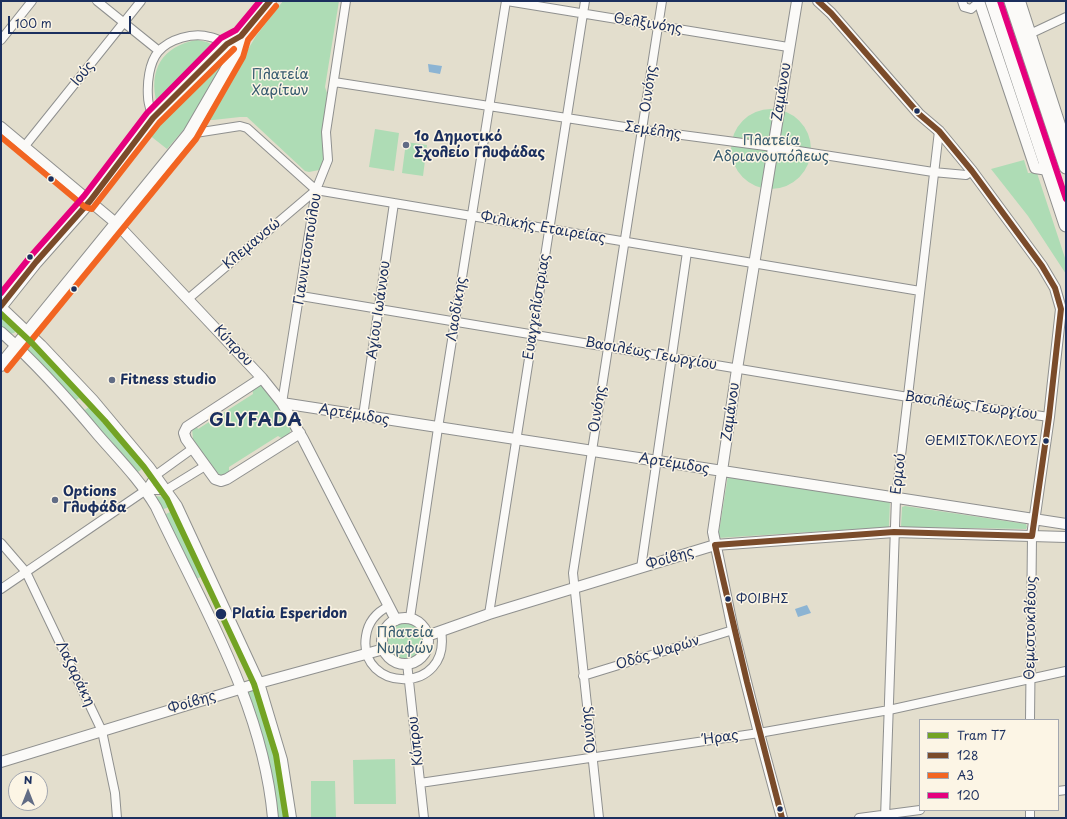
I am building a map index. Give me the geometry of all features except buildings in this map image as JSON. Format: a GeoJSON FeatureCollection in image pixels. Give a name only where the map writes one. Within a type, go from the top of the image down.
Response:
{"type":"FeatureCollection","features":[{"type":"Feature","properties":{"kind":"main road"},"geometry":{"type":"LineString","coordinates":[[1,307],[36,262],[90,201],[153,118],[227,44],[241,36],[270,1]]}},
{"type":"Feature","properties":{"kind":"main road"},"geometry":{"type":"LineString","coordinates":[[992,1],[1066,225]]}},
{"type":"Feature","properties":{"kind":"main road"},"geometry":{"type":"LineString","coordinates":[[1011,1],[1052,112],[1066,167]]}},
{"type":"Feature","properties":{"kind":"main road"},"geometry":{"type":"LineString","coordinates":[[1,365],[189,134],[236,53],[241,36]]}},
{"type":"Feature","properties":{"kind":"street"},"geometry":{"type":"LineString","coordinates":[[1,40],[32,1]]}},
{"type":"Feature","properties":{"kind":"street"},"geometry":{"type":"LineString","coordinates":[[97,1],[123,24],[159,51]]}},
{"type":"Feature","properties":{"kind":"street","name":"Ιούς"},"geometry":{"type":"LineString","coordinates":[[24,147],[141,1]]}},
{"type":"Feature","properties":{"kind":"street","name":"Γιαννιτσοπούλου"},"geometry":{"type":"LineString","coordinates":[[282,404],[316,190],[328,160],[326,132],[346,1]]}},
{"type":"Feature","properties":{"kind":"street","name":"Θελξινόης"},"geometry":{"type":"LineString","coordinates":[[507,1],[788,47]]}},
{"type":"Feature","properties":{"kind":"street","name":"Λαοδίκης"},"geometry":{"type":"LineString","coordinates":[[410,618],[438,428],[507,1]]}},
{"type":"Feature","properties":{"kind":"street","name":"Ευαγγελίστριας"},"geometry":{"type":"LineString","coordinates":[[489,614],[585,1]]}},
{"type":"Feature","properties":{"kind":"street","name":"Οινόης"},"geometry":{"type":"LineString","coordinates":[[599,818],[573,573],[624,242],[644,130],[662,1]]}},
{"type":"Feature","properties":{"kind":"street","name":"Ζαμάνου"},"geometry":{"type":"LineString","coordinates":[[782,818],[733,630],[713,532],[737,369],[788,47],[797,1]]}},
{"type":"Feature","properties":{"kind":"street"},"geometry":{"type":"LineString","coordinates":[[818,1],[831,13],[919,114],[939,131],[972,171],[1042,266],[1055,288],[1061,309],[1049,417],[1032,536]]}},
{"type":"Feature","properties":{"kind":"street"},"geometry":{"type":"LineString","coordinates":[[962,1],[964,7],[971,8],[979,1],[1034,168],[1048,170]]}},
{"type":"Feature","properties":{"kind":"street"},"geometry":{"type":"LineString","coordinates":[[1021,1],[1032,33],[1052,112],[1064,124],[1066,140]]}},
{"type":"Feature","properties":{"kind":"street"},"geometry":{"type":"LineString","coordinates":[[1032,33],[1066,17]]}},
{"type":"Feature","properties":{"kind":"street"},"geometry":{"type":"LineString","coordinates":[[153,118],[148,98],[148,81],[152,63],[159,51],[174,41],[191,35],[209,36],[227,44]]}},
{"type":"Feature","properties":{"kind":"street","name":"Σεμέλης"},"geometry":{"type":"LineString","coordinates":[[334,82],[644,130],[773,147],[933,172],[966,175],[972,171]]}},
{"type":"Feature","properties":{"kind":"street"},"geometry":{"type":"LineString","coordinates":[[189,134],[240,126],[247,128],[316,190]]}},
{"type":"Feature","properties":{"kind":"street","name":"Κύπρου"},"geometry":{"type":"LineString","coordinates":[[1,127],[117,224],[262,378],[282,404],[300,433],[396,620]]}},
{"type":"Feature","properties":{"kind":"street","name":"Ερμού"},"geometry":{"type":"LineString","coordinates":[[885,816],[896,498],[939,131]]}},
{"type":"Feature","properties":{"kind":"street","name":"Φιλικής Εταιρείας"},"geometry":{"type":"LineString","coordinates":[[316,190],[920,291]]}},
{"type":"Feature","properties":{"kind":"street","name":"Κλεμανσώ"},"geometry":{"type":"LineString","coordinates":[[188,299],[316,190]]}},
{"type":"Feature","properties":{"kind":"street","name":"Αγίου Ιωάννου"},"geometry":{"type":"LineString","coordinates":[[363,416],[380,309],[394,203]]}},
{"type":"Feature","properties":{"kind":"street"},"geometry":{"type":"LineString","coordinates":[[640,568],[687,252]]}},
{"type":"Feature","properties":{"kind":"street","name":"Βασιλέως Γεωργίου"},"geometry":{"type":"LineString","coordinates":[[300,296],[908,398],[1049,417]]}},
{"type":"Feature","properties":{"kind":"street"},"geometry":{"type":"LineString","coordinates":[[1,307],[28,332],[93,400],[156,475],[177,506],[259,683],[282,760],[291,818]]}},
{"type":"Feature","properties":{"kind":"street"},"geometry":{"type":"LineString","coordinates":[[1,332],[74,406],[146,490],[156,507],[242,688],[264,758],[273,818]]}},
{"type":"Feature","properties":{"kind":"street"},"geometry":{"type":"LineString","coordinates":[[262,378],[187,427],[184,436],[192,449],[215,479],[224,481],[300,433]]}},
{"type":"Feature","properties":{"kind":"street","name":"Αρτέμιδος"},"geometry":{"type":"LineString","coordinates":[[282,404],[1066,524]]}},
{"type":"Feature","properties":{"kind":"street"},"geometry":{"type":"LineString","coordinates":[[1,589],[146,490],[156,475],[192,449]]}},
{"type":"Feature","properties":{"kind":"street"},"geometry":{"type":"LineString","coordinates":[[146,490],[166,490],[204,466]]}},
{"type":"Feature","properties":{"kind":"street","name":"Φοίβης"},"geometry":{"type":"LineString","coordinates":[[428,636],[489,614],[715,545],[894,532],[1066,537]]}},
{"type":"Feature","properties":{"kind":"street","name":"Θεμιστοκλέους"},"geometry":{"type":"LineString","coordinates":[[1030,719],[1032,536]]}},
{"type":"Feature","properties":{"kind":"street","name":"Λαζαράκη"},"geometry":{"type":"LineString","coordinates":[[1,543],[26,572],[102,731],[115,793],[117,818]]}},
{"type":"Feature","properties":{"kind":"street"},"geometry":{"type":"LineString","coordinates":[[389,606],[377,614],[369,625],[365,639],[367,654],[373,665],[383,674],[396,679],[409,680],[424,674],[436,663],[442,648],[442,632]]}},
{"type":"Feature","properties":{"kind":"street"},"geometry":{"type":"LineString","coordinates":[[410,618],[422,625],[428,636],[427,646],[423,655],[415,661],[407,663],[393,660],[384,649],[382,642],[386,628],[396,620],[410,618]]}},
{"type":"Feature","properties":{"kind":"street","name":"Οδóς Ψαρών"},"geometry":{"type":"LineString","coordinates":[[583,676],[733,630]]}},
{"type":"Feature","properties":{"kind":"street","name":"Φοίβης"},"geometry":{"type":"LineString","coordinates":[[1,762],[242,688],[384,649]]}},
{"type":"Feature","properties":{"kind":"street","name":"Κύπρου"},"geometry":{"type":"LineString","coordinates":[[407,663],[424,818]]}},
{"type":"Feature","properties":{"kind":"street","name":"Ήρας"},"geometry":{"type":"LineString","coordinates":[[420,783],[759,733],[889,710],[1066,671]]}},
{"type":"Feature","properties":{"kind":"street"},"geometry":{"type":"LineString","coordinates":[[859,818],[885,816],[919,810]]}},
{"type":"Feature","properties":{"kind":"green space","name":"Πλατεία Χαρίτων"},"geometry":{"type":"Polygon","coordinates":[[[283,1],[339,1],[325,87],[327,93],[322,140],[325,148],[325,156],[319,170],[309,172],[305,171],[247,117],[210,120],[209,115],[256,36],[283,1]]]}},
{"type":"Feature","properties":{"kind":"green space"},"geometry":{"type":"Polygon","coordinates":[[[1001,1],[1004,1],[1066,192],[1066,206],[1001,1]]]}},
{"type":"Feature","properties":{"kind":"green space"},"geometry":{"type":"Polygon","coordinates":[[[197,40],[207,42],[216,47],[157,104],[155,80],[156,70],[160,62],[175,48],[185,43],[197,40]]]}},
{"type":"Feature","properties":{"kind":"green space"},"geometry":{"type":"Polygon","coordinates":[[[230,49],[232,50],[191,121],[167,149],[148,134],[230,49]]]}},
{"type":"Feature","properties":{"kind":"green space","name":"Πλατεία Αδριανουπόλεως"},"geometry":{"type":"Polygon","coordinates":[[[763,109],[779,109],[800,120],[811,141],[811,157],[800,178],[779,189],[763,189],[749,183],[742,178],[737,171],[731,157],[731,141],[737,127],[742,120],[749,115],[763,109]]]}},
{"type":"Feature","properties":{"kind":"green space"},"geometry":{"type":"Polygon","coordinates":[[[375,129],[399,133],[394,171],[369,167],[375,129]]]}},
{"type":"Feature","properties":{"kind":"green space"},"geometry":{"type":"Polygon","coordinates":[[[406,142],[427,145],[423,176],[402,173],[406,142]]]}},
{"type":"Feature","properties":{"kind":"green space"},"geometry":{"type":"Polygon","coordinates":[[[1024,160],[1028,173],[1037,173],[1066,261],[1066,274],[1028,216],[991,169],[1024,160]]]}},
{"type":"Feature","properties":{"kind":"green space"},"geometry":{"type":"Polygon","coordinates":[[[5,316],[16,326],[17,330],[14,333],[9,334],[1,328],[1,320],[5,316]]]}},
{"type":"Feature","properties":{"kind":"green space"},"geometry":{"type":"Polygon","coordinates":[[[34,343],[88,400],[84,403],[79,398],[74,402],[25,351],[34,343]]]}},
{"type":"Feature","properties":{"kind":"green space"},"geometry":{"type":"Polygon","coordinates":[[[258,384],[267,388],[292,427],[289,434],[283,439],[278,436],[229,467],[229,474],[220,475],[215,471],[193,439],[192,429],[196,425],[198,429],[253,394],[252,387],[258,384]]]}},
{"type":"Feature","properties":{"kind":"green space"},"geometry":{"type":"Polygon","coordinates":[[[80,404],[85,410],[91,405],[145,467],[135,474],[77,406],[80,404]]]}},
{"type":"Feature","properties":{"kind":"green space"},"geometry":{"type":"Polygon","coordinates":[[[728,475],[890,501],[889,527],[718,538],[728,475]]]}},
{"type":"Feature","properties":{"kind":"green space"},"geometry":{"type":"Polygon","coordinates":[[[153,496],[167,497],[172,506],[161,510],[153,496]]]}},
{"type":"Feature","properties":{"kind":"green space"},"geometry":{"type":"Polygon","coordinates":[[[905,506],[1026,524],[1027,527],[1026,529],[904,527],[901,526],[902,507],[905,506]]]}},
{"type":"Feature","properties":{"kind":"green space"},"geometry":{"type":"Polygon","coordinates":[[[174,510],[205,575],[194,580],[164,515],[174,510]]]}},
{"type":"Feature","properties":{"kind":"green space"},"geometry":{"type":"Polygon","coordinates":[[[206,578],[248,666],[245,667],[203,580],[206,578]]]}},
{"type":"Feature","properties":{"kind":"green space","name":"Πλατεία Νυμφών"},"geometry":{"type":"Polygon","coordinates":[[[409,623],[418,628],[422,634],[422,648],[418,654],[409,659],[401,659],[392,654],[388,648],[387,637],[392,628],[398,624],[409,623]]]}},
{"type":"Feature","properties":{"kind":"green space"},"geometry":{"type":"Polygon","coordinates":[[[257,688],[277,753],[288,818],[276,818],[246,692],[257,688]]]}},
{"type":"Feature","properties":{"kind":"green space"},"geometry":{"type":"Polygon","coordinates":[[[395,759],[396,804],[354,804],[353,760],[395,759]]]}},
{"type":"Feature","properties":{"kind":"green space"},"geometry":{"type":"Polygon","coordinates":[[[311,781],[335,781],[336,818],[311,818],[311,781]]]}},
{"type":"Feature","properties":{"kind":"water"},"geometry":{"type":"Polygon","coordinates":[[[428,64],[442,66],[440,74],[429,72],[428,64]]]}},
{"type":"Feature","properties":{"kind":"water"},"geometry":{"type":"Polygon","coordinates":[[[807,605],[811,613],[798,617],[795,609],[807,605]]]}},
{"type":"Feature","properties":{"kind":"tram line","name":"Τ7"},"geometry":{"type":"LineString","coordinates":[[1,314],[33,344],[105,421],[144,467],[167,499],[254,684],[276,755],[286,818]]}},
{"type":"Feature","properties":{"kind":"transit line","name":"120"},"geometry":{"type":"LineString","coordinates":[[1,293],[30,257],[84,196],[147,113],[221,38],[236,30],[260,1]]}},
{"type":"Feature","properties":{"kind":"transit line","name":"128"},"geometry":{"type":"LineString","coordinates":[[1,306],[36,262],[90,201],[153,118],[227,44],[241,36],[270,1]]}},
{"type":"Feature","properties":{"kind":"transit line","name":"128"},"geometry":{"type":"LineString","coordinates":[[782,818],[747,682],[715,545],[894,532],[1032,536],[1049,417],[1061,309],[1055,288],[1042,266],[972,171],[939,131],[919,114],[831,13],[818,1]]}},
{"type":"Feature","properties":{"kind":"transit line","name":"120"},"geometry":{"type":"LineString","coordinates":[[1000,1],[1066,199]]}},
{"type":"Feature","properties":{"kind":"transit line","name":"Α3"},"geometry":{"type":"LineString","coordinates":[[7,370],[196,139],[243,57],[248,40],[276,6]]}},
{"type":"Feature","properties":{"kind":"transit line","name":"Α3"},"geometry":{"type":"LineString","coordinates":[[1,137],[85,207],[92,209],[159,123],[234,49]]}},
{"type":"Feature","properties":{"kind":"place","name":"1ο Δημοτικό Σχολείο Γλυφάδας"},"geometry":{"type":"Point","coordinates":[406,145]}},
{"type":"Feature","properties":{"kind":"place","name":"Fitness studio"},"geometry":{"type":"Point","coordinates":[112,380]}},
{"type":"Feature","properties":{"kind":"place","name":"ΘΕΜΙΣΤΟΚΛΕΟΥΣ"},"geometry":{"type":"Point","coordinates":[1046,441]}},
{"type":"Feature","properties":{"kind":"place","name":"Options Γλυφάδα"},"geometry":{"type":"Point","coordinates":[55,500]}},
{"type":"Feature","properties":{"kind":"place","name":"ΦΟΙΒΗΣ"},"geometry":{"type":"Point","coordinates":[728,599]}},
{"type":"Feature","properties":{"kind":"place","name":"Platia Esperidon"},"geometry":{"type":"Point","coordinates":[221,614]}},
{"type":"Feature","properties":{"kind":"district","name":"GLYFADA"},"geometry":{"type":"Point","coordinates":[256,421]}}]}
